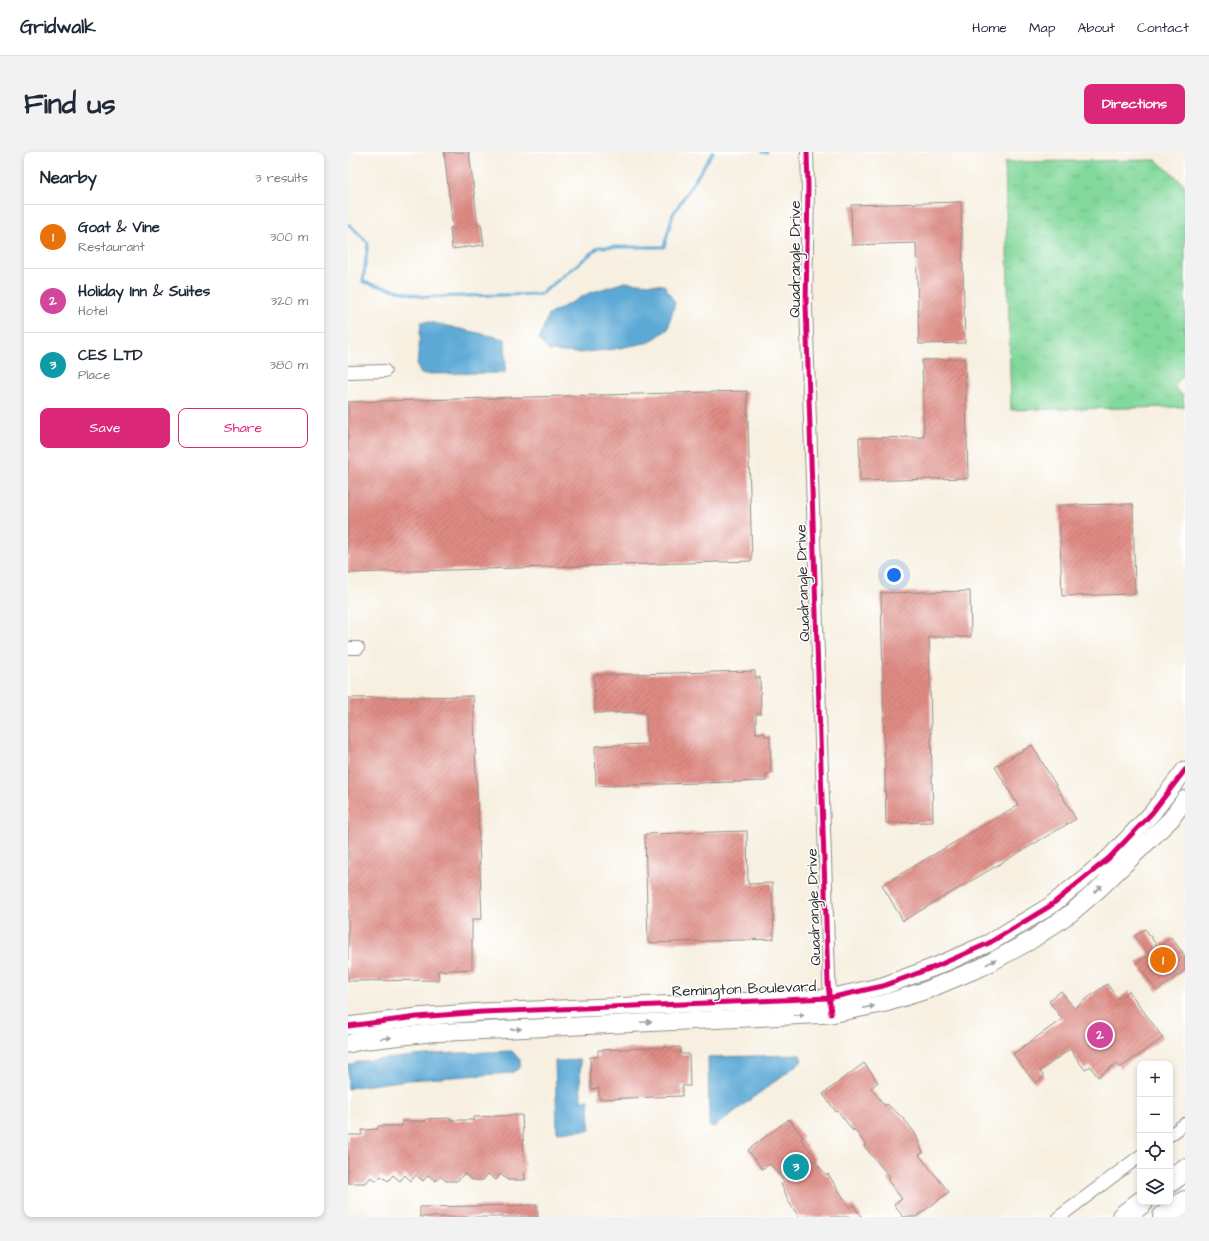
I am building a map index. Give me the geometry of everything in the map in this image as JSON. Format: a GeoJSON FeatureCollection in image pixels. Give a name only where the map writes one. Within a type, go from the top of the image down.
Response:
{"type":"FeatureCollection","features":[{"type":"Feature","properties":{"kind":"highway"},"geometry":{"type":"LineString","coordinates":[[1173,1179],[1185,1170]]}},
{"type":"Feature","properties":{"kind":"highway"},"geometry":{"type":"LineString","coordinates":[[1164,1217],[1185,1202]]}},
{"type":"Feature","properties":{"kind":"highway"},"geometry":{"type":"LineString","coordinates":[[1123,1217],[1138,1205]]}},
{"type":"Feature","properties":{"kind":"street","name":"Quadrangle Drive"},"geometry":{"type":"LineString","coordinates":[[807,152],[808,187],[806,313],[830,1006]]}},
{"type":"Feature","properties":{"kind":"street"},"geometry":{"type":"LineString","coordinates":[[348,372],[385,371]]}},
{"type":"Feature","properties":{"kind":"street","name":"Remington Boulevard"},"geometry":{"type":"LineString","coordinates":[[348,1026],[417,1017],[475,1013],[830,1006],[937,966],[989,943],[1050,906],[1109,858],[1152,813],[1185,770]]}},
{"type":"Feature","properties":{"kind":"street","name":"Remington Boulevard"},"geometry":{"type":"LineString","coordinates":[[348,1044],[360,1041],[429,1033],[886,1003],[927,990],[982,967],[1030,941],[1071,913],[1101,888],[1171,819],[1185,799]]}},
{"type":"Feature","properties":{"kind":"street"},"geometry":{"type":"LineString","coordinates":[[1173,1133],[1185,1124]]}},
{"type":"Feature","properties":{"kind":"street"},"geometry":{"type":"LineString","coordinates":[[1059,1217],[1137,1158]]}},
{"type":"Feature","properties":{"kind":"green space"},"geometry":{"type":"Polygon","coordinates":[[[1156,160],[1185,185],[1185,373],[1174,386],[1183,396],[1184,407],[1011,410],[1005,162],[1156,160]]]}},
{"type":"Feature","properties":{"kind":"water"},"geometry":{"type":"Polygon","coordinates":[[[625,282],[664,285],[675,303],[668,329],[650,342],[615,349],[578,353],[549,351],[539,340],[548,315],[589,293],[625,282]]]}},
{"type":"Feature","properties":{"kind":"water"},"geometry":{"type":"Polygon","coordinates":[[[421,322],[429,322],[505,339],[505,373],[421,374],[417,366],[421,322]]]}},
{"type":"Feature","properties":{"kind":"water"},"geometry":{"type":"Polygon","coordinates":[[[512,1051],[520,1060],[520,1068],[511,1073],[409,1080],[348,1089],[348,1065],[362,1061],[436,1054],[512,1051]]]}},
{"type":"Feature","properties":{"kind":"water"},"geometry":{"type":"Polygon","coordinates":[[[800,1055],[802,1061],[714,1127],[709,1126],[708,1057],[800,1055]]]}},
{"type":"Feature","properties":{"kind":"water"},"geometry":{"type":"Polygon","coordinates":[[[580,1060],[581,1100],[589,1100],[590,1130],[557,1132],[555,1061],[580,1060]]]}},
{"type":"Feature","properties":{"kind":"building"},"geometry":{"type":"Polygon","coordinates":[[[444,152],[469,152],[478,225],[481,224],[484,245],[452,249],[450,228],[453,228],[444,152]]]}},
{"type":"Feature","properties":{"kind":"building"},"geometry":{"type":"Polygon","coordinates":[[[961,202],[965,343],[919,344],[916,243],[852,245],[851,205],[961,202]]]}},
{"type":"Feature","properties":{"kind":"building"},"geometry":{"type":"Polygon","coordinates":[[[965,359],[968,478],[860,481],[859,438],[924,437],[922,360],[965,359]]]}},
{"type":"Feature","properties":{"kind":"building"},"geometry":{"type":"Polygon","coordinates":[[[747,391],[752,561],[348,573],[348,402],[747,391]]]}},
{"type":"Feature","properties":{"kind":"building"},"geometry":{"type":"Polygon","coordinates":[[[1133,504],[1135,594],[1062,596],[1059,505],[1133,504]]]}},
{"type":"Feature","properties":{"kind":"building"},"geometry":{"type":"Polygon","coordinates":[[[970,591],[971,637],[929,637],[933,822],[886,823],[881,593],[970,591]]]}},
{"type":"Feature","properties":{"kind":"building"},"geometry":{"type":"Polygon","coordinates":[[[755,671],[755,677],[760,677],[761,714],[756,714],[756,733],[765,733],[765,736],[770,736],[771,773],[766,774],[766,781],[596,786],[595,746],[647,744],[647,736],[646,712],[595,713],[594,675],[755,671]]]}},
{"type":"Feature","properties":{"kind":"building"},"geometry":{"type":"Polygon","coordinates":[[[473,696],[482,919],[472,919],[472,969],[438,971],[439,980],[348,981],[348,698],[473,696]]]}},
{"type":"Feature","properties":{"kind":"building"},"geometry":{"type":"Polygon","coordinates":[[[1032,745],[1076,819],[903,921],[882,885],[1018,805],[995,767],[1032,745]]]}},
{"type":"Feature","properties":{"kind":"building"},"geometry":{"type":"Polygon","coordinates":[[[747,831],[748,884],[772,883],[774,939],[648,943],[645,834],[747,831]]]}},
{"type":"Feature","properties":{"kind":"building"},"geometry":{"type":"Polygon","coordinates":[[[1145,929],[1158,947],[1171,937],[1185,956],[1185,970],[1157,991],[1136,963],[1149,954],[1135,936],[1145,929]]]}},
{"type":"Feature","properties":{"kind":"building"},"geometry":{"type":"Polygon","coordinates":[[[1107,984],[1118,999],[1129,991],[1163,1038],[1120,1068],[1117,1063],[1098,1077],[1090,1066],[1085,1070],[1070,1049],[1040,1071],[1044,1077],[1035,1083],[1013,1054],[1062,1019],[1049,1001],[1061,991],[1074,1008],[1107,984]]]}},
{"type":"Feature","properties":{"kind":"building"},"geometry":{"type":"Polygon","coordinates":[[[680,1047],[681,1054],[689,1054],[690,1086],[682,1086],[682,1096],[599,1099],[599,1088],[591,1089],[590,1057],[598,1057],[598,1050],[680,1047]]]}},
{"type":"Feature","properties":{"kind":"building"},"geometry":{"type":"Polygon","coordinates":[[[864,1063],[878,1082],[871,1088],[885,1106],[887,1104],[904,1119],[915,1133],[923,1153],[919,1155],[949,1192],[916,1217],[903,1217],[894,1204],[902,1199],[887,1179],[890,1177],[864,1146],[866,1145],[854,1129],[853,1131],[838,1111],[836,1112],[823,1094],[864,1063]]]}},
{"type":"Feature","properties":{"kind":"building"},"geometry":{"type":"Polygon","coordinates":[[[522,1115],[525,1180],[508,1180],[500,1174],[496,1180],[488,1174],[483,1180],[472,1180],[464,1174],[457,1181],[446,1181],[440,1176],[436,1181],[428,1175],[423,1181],[416,1175],[411,1181],[405,1175],[400,1181],[393,1175],[388,1181],[381,1176],[376,1181],[371,1177],[366,1183],[348,1183],[348,1135],[362,1135],[362,1130],[378,1129],[378,1126],[402,1126],[402,1121],[426,1121],[426,1119],[451,1118],[451,1120],[474,1120],[474,1117],[522,1115]]]}},
{"type":"Feature","properties":{"kind":"building"},"geometry":{"type":"Polygon","coordinates":[[[789,1119],[803,1137],[801,1139],[816,1159],[814,1160],[826,1175],[828,1174],[850,1208],[853,1205],[862,1217],[799,1217],[790,1204],[781,1184],[784,1182],[770,1164],[762,1169],[748,1150],[789,1119]]]}},
{"type":"Feature","properties":{"kind":"building"},"geometry":{"type":"Polygon","coordinates":[[[537,1205],[538,1217],[420,1217],[420,1207],[537,1205]]]}},
{"type":"Feature","properties":{"kind":"waterway"},"geometry":{"type":"LineString","coordinates":[[348,225],[350,225],[368,243],[363,282],[424,297],[541,294],[599,247],[664,247],[673,214],[713,152]]}},
{"type":"Feature","properties":{"kind":"waterway"},"geometry":{"type":"LineString","coordinates":[[762,152],[767,152]]}},
{"type":"Feature","properties":{"kind":"cycle path"},"geometry":{"type":"LineString","coordinates":[[807,152],[808,187],[806,305],[828,983],[831,1014]]}},
{"type":"Feature","properties":{"kind":"cycle path"},"geometry":{"type":"LineString","coordinates":[[348,1026],[417,1017],[482,1012],[829,998],[883,986],[937,966],[989,943],[1050,906],[1109,858],[1152,813],[1185,770]]}},
{"type":"Feature","properties":{"kind":"place","name":"Goat & Vine"},"geometry":{"type":"Point","coordinates":[1163,960]}},
{"type":"Feature","properties":{"kind":"place","name":"Holiday Inn & Suites"},"geometry":{"type":"Point","coordinates":[1100,1035]}},
{"type":"Feature","properties":{"kind":"place","name":"CES LTD"},"geometry":{"type":"Point","coordinates":[796,1167]}}]}
